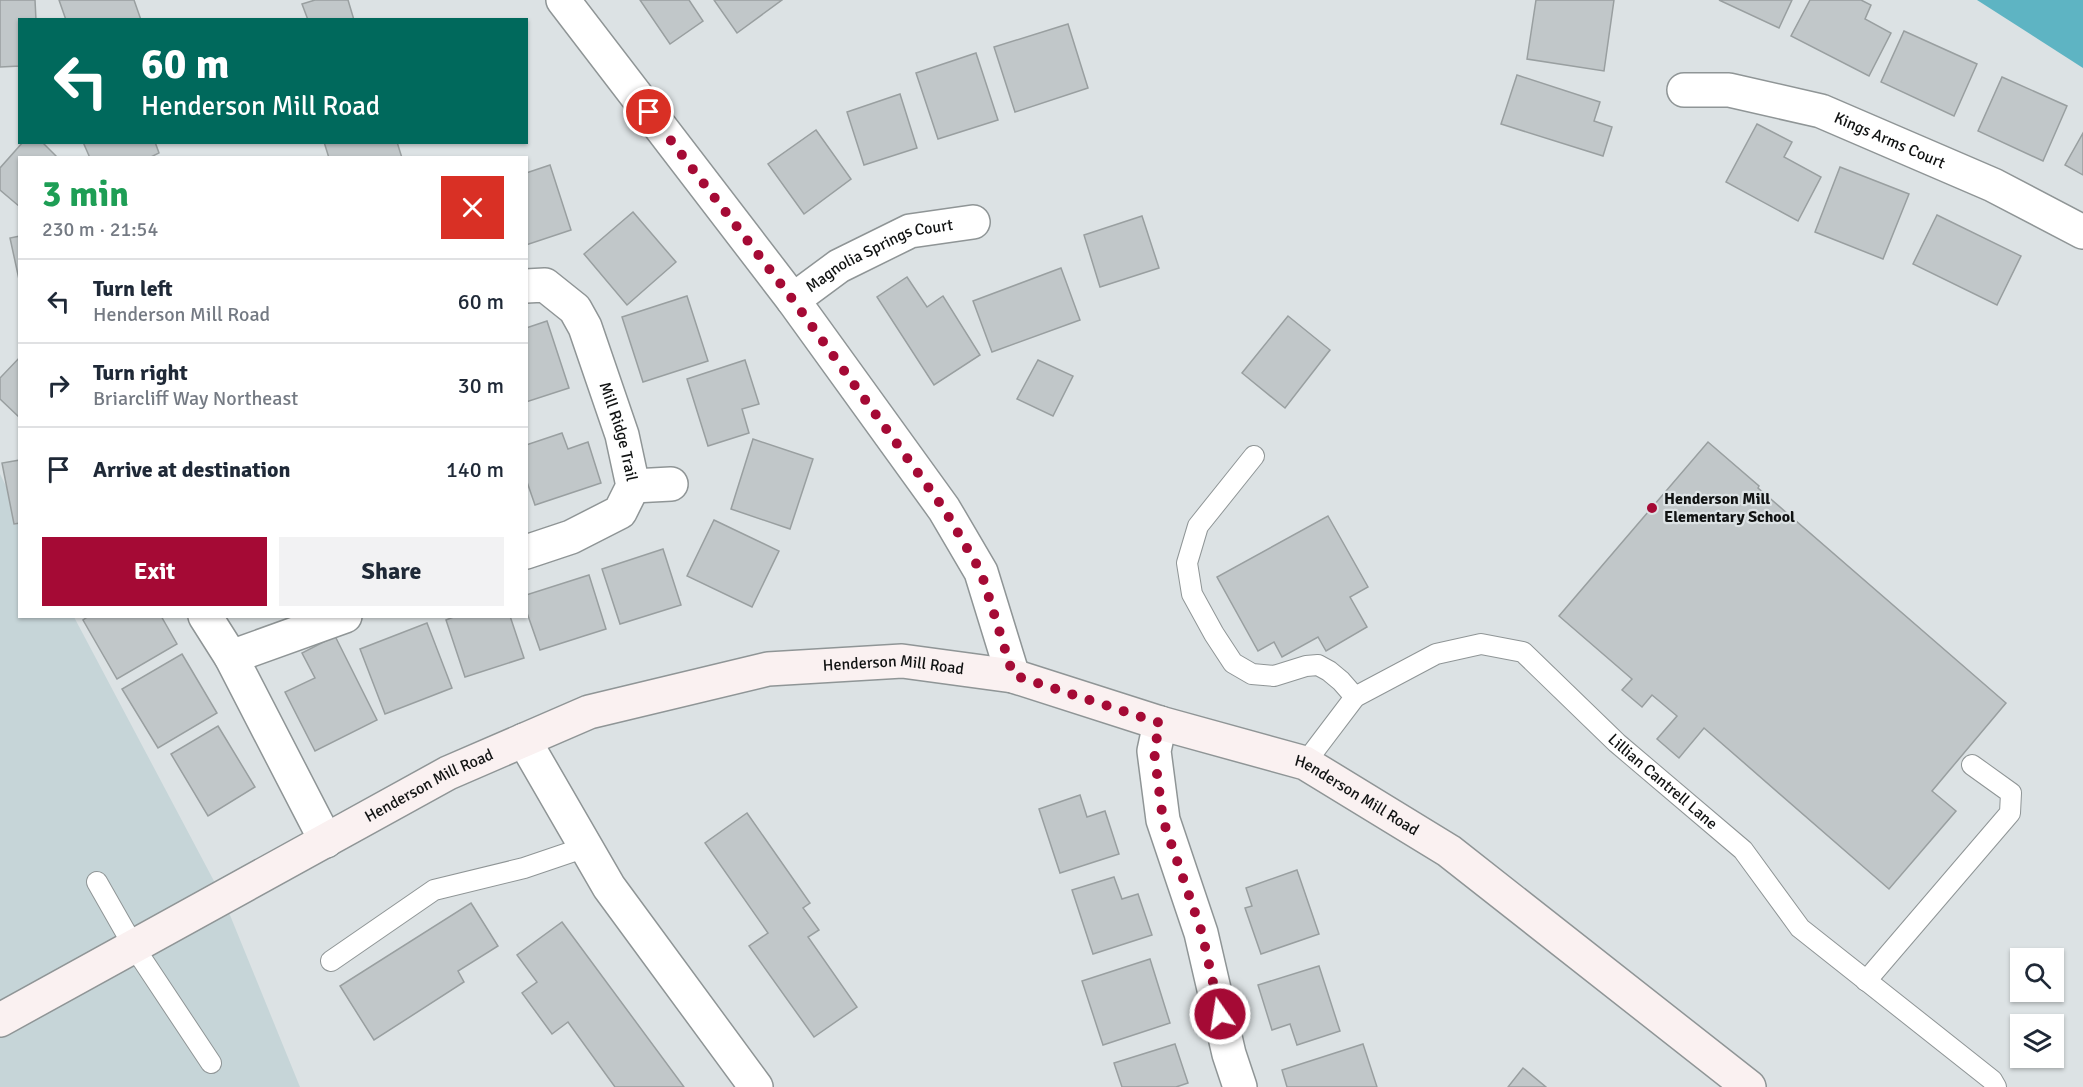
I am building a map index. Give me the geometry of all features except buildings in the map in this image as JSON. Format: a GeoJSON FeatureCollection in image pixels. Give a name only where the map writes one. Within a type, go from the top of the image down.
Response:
{"type":"FeatureCollection","features":[{"type":"Feature","properties":{"kind":"street"},"geometry":{"type":"LineString","coordinates":[[563,0],[793,300],[944,509],[981,572],[1013,675]]}},
{"type":"Feature","properties":{"kind":"street","name":"Kings Arms Court"},"geometry":{"type":"LineString","coordinates":[[1684,90],[1729,90],[1821,111],[1992,185],[2083,232]]}},
{"type":"Feature","properties":{"kind":"street","name":"Magnolia Springs Court"},"geometry":{"type":"LineString","coordinates":[[793,300],[839,266],[910,231],[973,222]]}},
{"type":"Feature","properties":{"kind":"street","name":"Mill Ridge Trail"},"geometry":{"type":"LineString","coordinates":[[528,286],[545,285],[575,309],[585,327],[622,435],[633,486],[620,512],[571,537],[528,551]]}},
{"type":"Feature","properties":{"kind":"street"},"geometry":{"type":"LineString","coordinates":[[633,486],[671,484]]}},
{"type":"Feature","properties":{"kind":"street"},"geometry":{"type":"LineString","coordinates":[[206,618],[231,657],[326,841]]}},
{"type":"Feature","properties":{"kind":"street"},"geometry":{"type":"LineString","coordinates":[[231,657],[339,618]]}},
{"type":"Feature","properties":{"kind":"street","name":"Henderson Mill Road"},"geometry":{"type":"LineString","coordinates":[[0,1020],[448,773],[589,712],[768,669],[902,661],[1013,675],[1160,723],[1305,763],[1449,852],[1749,1087]]}},
{"type":"Feature","properties":{"kind":"street"},"geometry":{"type":"LineString","coordinates":[[1160,723],[1154,751],[1163,820],[1202,933],[1229,1054],[1240,1087]]}},
{"type":"Feature","properties":{"kind":"street"},"geometry":{"type":"LineString","coordinates":[[524,740],[609,887],[756,1087]]}},
{"type":"Feature","properties":{"kind":"lane"},"geometry":{"type":"LineString","coordinates":[[1254,456],[1198,526],[1187,563],[1192,594],[1233,663],[1252,674],[1274,676],[1306,666],[1318,665],[1341,681],[1355,697]]}},
{"type":"Feature","properties":{"kind":"lane","name":"Lillian Cantrell Lane"},"geometry":{"type":"LineString","coordinates":[[1305,763],[1355,697],[1436,654],[1481,644],[1523,652],[1617,743],[1743,850],[1800,928],[1992,1080],[1996,1087]]}},
{"type":"Feature","properties":{"kind":"lane"},"geometry":{"type":"LineString","coordinates":[[1866,981],[2010,813],[2012,793],[1972,765]]}},
{"type":"Feature","properties":{"kind":"lane"},"geometry":{"type":"LineString","coordinates":[[331,961],[434,890],[524,868],[586,847]]}},
{"type":"Feature","properties":{"kind":"lane"},"geometry":{"type":"LineString","coordinates":[[97,882],[134,947],[211,1063]]}},
{"type":"Feature","properties":{"kind":"shaded area"},"geometry":{"type":"Polygon","coordinates":[[[0,474],[18,510],[18,618],[75,618],[223,898],[300,1087],[0,1087],[0,474]]]}},
{"type":"Feature","properties":{"kind":"water"},"geometry":{"type":"Polygon","coordinates":[[[1977,0],[2083,0],[2083,68],[1977,0]]]}},
{"type":"Feature","properties":{"kind":"place","name":"Henderson Mill Elementary School"},"geometry":{"type":"Point","coordinates":[1652,508]}},
{"type":"Feature","properties":{"kind":"route"},"geometry":{"type":"LineString","coordinates":[[649,112],[793,300],[944,509],[981,572],[1013,675],[1160,723],[1154,751],[1163,820],[1202,933],[1220,1014]]}}]}
